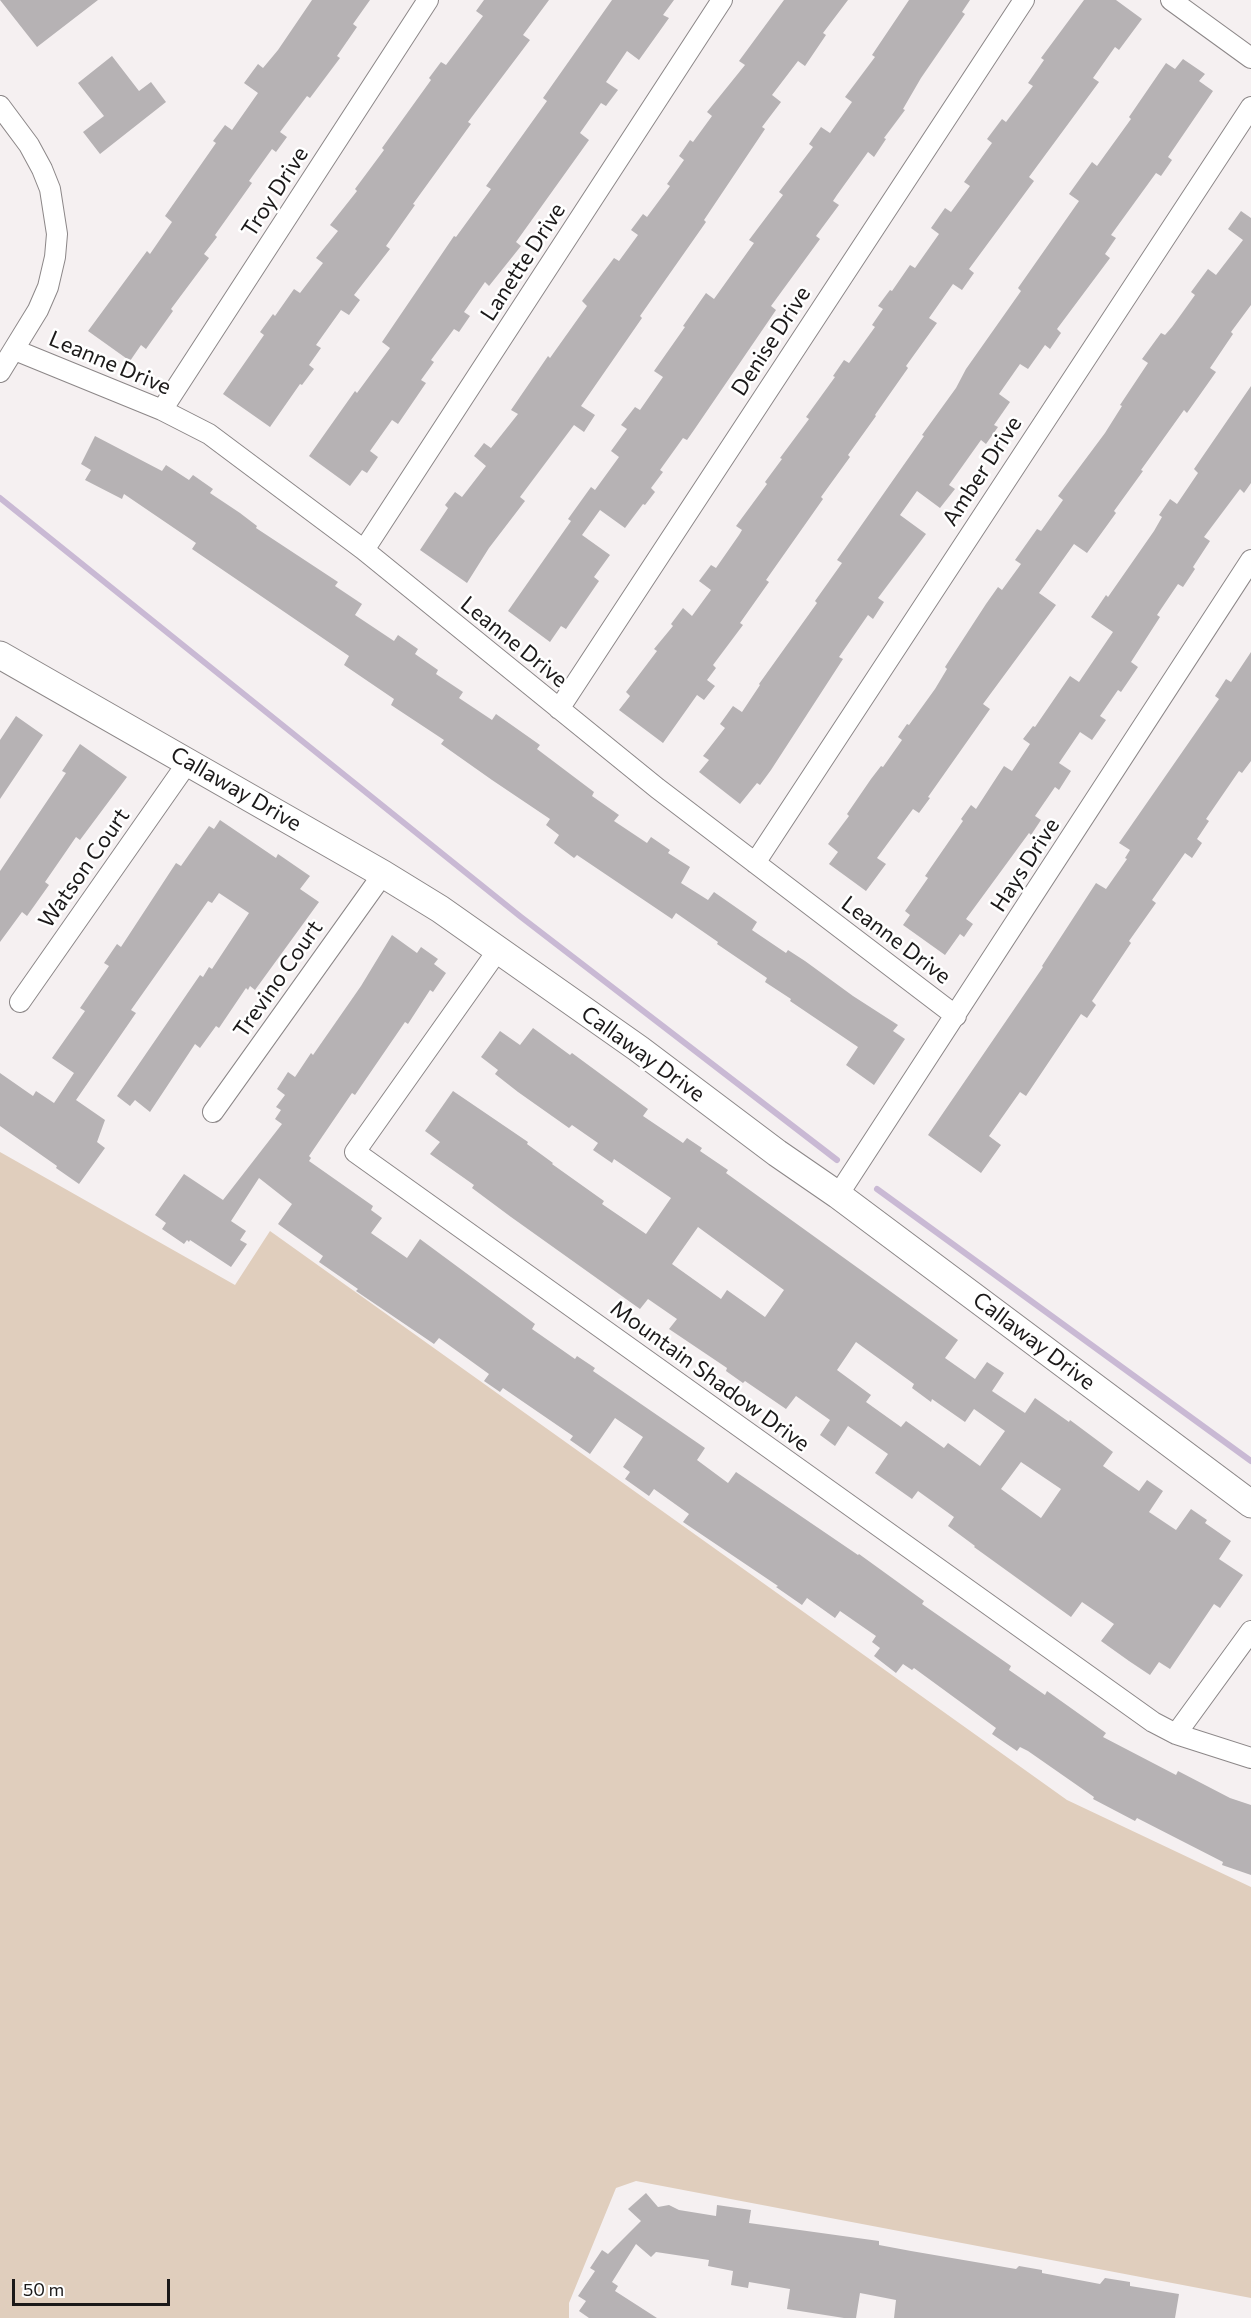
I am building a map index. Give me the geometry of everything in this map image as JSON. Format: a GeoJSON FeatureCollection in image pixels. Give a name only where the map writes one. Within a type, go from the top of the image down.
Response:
{"type":"FeatureCollection","features":[{"type":"Feature","properties":{"kind":"street","name":"Troy Drive"},"geometry":{"type":"LineString","coordinates":[[162,410],[428,0]]}},
{"type":"Feature","properties":{"kind":"street","name":"Lanette Drive"},"geometry":{"type":"LineString","coordinates":[[364,550],[722,0]]}},
{"type":"Feature","properties":{"kind":"street","name":"Denise Drive"},"geometry":{"type":"LineString","coordinates":[[559,709],[1024,0]]}},
{"type":"Feature","properties":{"kind":"street"},"geometry":{"type":"LineString","coordinates":[[1171,0],[1251,58]]}},
{"type":"Feature","properties":{"kind":"street"},"geometry":{"type":"LineString","coordinates":[[0,106],[29,145],[42,169],[50,189],[57,234],[55,257],[48,287],[38,310],[0,372]]}},
{"type":"Feature","properties":{"kind":"street","name":"Amber Drive"},"geometry":{"type":"LineString","coordinates":[[755,862],[1251,107]]}},
{"type":"Feature","properties":{"kind":"street","name":"Leanne Drive"},"geometry":{"type":"LineString","coordinates":[[15,350],[162,410],[209,434],[364,550],[559,709],[956,1016]]}},
{"type":"Feature","properties":{"kind":"street","name":"Hays Drive"},"geometry":{"type":"LineString","coordinates":[[838,1195],[1251,560]]}},
{"type":"Feature","properties":{"kind":"street","name":"Callaway Drive"},"geometry":{"type":"LineString","coordinates":[[0,655],[383,874],[440,909],[639,1049],[1251,1504]]}},
{"type":"Feature","properties":{"kind":"street","name":"Watson Court"},"geometry":{"type":"LineString","coordinates":[[20,1002],[188,762]]}},
{"type":"Feature","properties":{"kind":"street","name":"Trevino Court"},"geometry":{"type":"LineString","coordinates":[[213,1112],[383,874]]}},
{"type":"Feature","properties":{"kind":"street","name":"Mountain Shadow Drive"},"geometry":{"type":"LineString","coordinates":[[498,950],[355,1152],[1144,1715],[1176,1734],[1251,1758]]}},
{"type":"Feature","properties":{"kind":"street"},"geometry":{"type":"LineString","coordinates":[[1176,1734],[1251,1631]]}},
{"type":"Feature","properties":{"kind":"shaded area"},"geometry":{"type":"Polygon","coordinates":[[[0,1152],[235,1285],[270,1231],[1067,1800],[1251,1887],[1251,2298],[636,2181],[616,2188],[569,2303],[569,2318],[0,2318],[0,1152]]]}},
{"type":"Feature","properties":{"kind":"building"},"geometry":{"type":"Polygon","coordinates":[[[0,0],[98,0],[37,47],[0,0]]]}},
{"type":"Feature","properties":{"kind":"building"},"geometry":{"type":"Polygon","coordinates":[[[312,0],[370,0],[353,24],[357,27],[337,56],[340,58],[310,98],[307,96],[280,132],[287,137],[276,152],[272,149],[249,181],[252,183],[215,235],[217,237],[204,254],[209,258],[171,309],[173,311],[146,349],[141,345],[130,361],[88,331],[147,251],[150,254],[172,222],[165,216],[216,143],[213,141],[225,125],[232,130],[258,93],[244,83],[258,64],[263,68],[278,50],[312,0]]]}},
{"type":"Feature","properties":{"kind":"building"},"geometry":{"type":"Polygon","coordinates":[[[484,0],[549,0],[523,35],[530,40],[468,122],[471,124],[413,204],[415,205],[386,246],[390,249],[354,295],[360,300],[349,315],[341,310],[316,345],[321,348],[309,365],[314,369],[302,385],[300,384],[270,427],[223,394],[264,335],[260,332],[273,314],[275,316],[294,289],[300,293],[323,263],[316,258],[338,231],[330,225],[357,191],[355,189],[384,150],[382,148],[431,80],[429,78],[441,62],[446,65],[483,16],[476,11],[484,0]]]}},
{"type":"Feature","properties":{"kind":"building"},"geometry":{"type":"Polygon","coordinates":[[[612,0],[674,0],[663,15],[669,18],[639,60],[627,51],[606,82],[618,90],[606,106],[601,103],[580,133],[589,140],[516,242],[521,246],[489,286],[485,282],[464,312],[470,316],[459,332],[454,329],[431,360],[434,362],[421,380],[426,383],[398,424],[392,420],[370,451],[378,457],[367,473],[362,470],[350,486],[309,456],[355,391],[357,393],[390,348],[382,342],[454,236],[456,237],[491,189],[486,186],[547,101],[543,98],[612,0]]]}},
{"type":"Feature","properties":{"kind":"building"},"geometry":{"type":"Polygon","coordinates":[[[784,0],[848,0],[823,33],[826,35],[805,66],[798,61],[772,95],[781,102],[762,127],[765,129],[704,220],[706,222],[581,406],[595,415],[584,432],[574,425],[520,497],[525,501],[489,548],[467,583],[420,550],[448,508],[445,505],[455,492],[462,497],[486,466],[474,456],[484,443],[491,448],[518,414],[511,410],[548,356],[550,358],[587,306],[582,301],[614,258],[619,261],[638,235],[631,230],[643,214],[647,217],[670,186],[667,184],[684,160],[679,156],[690,140],[693,142],[712,116],[707,112],[745,65],[739,61],[784,0]]]}},
{"type":"Feature","properties":{"kind":"building"},"geometry":{"type":"Polygon","coordinates":[[[909,0],[970,0],[962,12],[965,14],[921,78],[903,109],[905,110],[884,138],[886,139],[874,157],[868,152],[833,201],[839,205],[816,236],[820,239],[771,306],[776,310],[687,440],[683,438],[660,470],[663,472],[651,488],[655,492],[625,528],[600,510],[582,535],[610,555],[594,577],[599,581],[566,629],[561,626],[550,642],[508,611],[571,521],[568,519],[591,487],[595,490],[619,457],[611,451],[627,429],[621,425],[635,407],[640,410],[663,377],[654,371],[685,327],[683,326],[706,293],[714,299],[754,243],[749,240],[783,195],[779,192],[813,147],[809,144],[821,127],[830,133],[852,102],[845,97],[875,57],[872,55],[909,0]]]}},
{"type":"Feature","properties":{"kind":"building"},"geometry":{"type":"Polygon","coordinates":[[[1084,0],[1116,0],[1142,19],[1119,50],[1115,47],[1093,78],[1099,82],[1029,177],[1034,181],[969,269],[974,273],[962,290],[953,284],[929,318],[937,323],[848,455],[850,457],[821,497],[823,499],[766,580],[769,582],[740,623],[743,625],[713,665],[716,668],[707,680],[715,686],[704,700],[697,695],[663,743],[619,710],[630,696],[626,692],[657,651],[654,649],[673,626],[671,624],[683,608],[692,616],[711,590],[699,581],[711,565],[716,568],[739,535],[742,530],[736,526],[767,484],[765,482],[809,419],[806,417],[835,377],[833,376],[844,360],[849,363],[875,327],[872,325],[883,309],[878,306],[890,290],[892,291],[910,265],[915,268],[939,234],[931,228],[945,208],[951,212],[970,186],[964,182],[992,143],[987,139],[1002,119],[1006,122],[1033,86],[1028,83],[1044,60],[1041,58],[1084,0]]]}},
{"type":"Feature","properties":{"kind":"building"},"geometry":{"type":"Polygon","coordinates":[[[112,56],[139,91],[151,82],[166,102],[100,154],[83,132],[104,116],[78,83],[112,56]]]}},
{"type":"Feature","properties":{"kind":"building"},"geometry":{"type":"Polygon","coordinates":[[[1183,59],[1205,74],[1199,81],[1213,91],[1168,157],[1172,160],[1161,176],[1156,173],[1111,235],[1116,238],[1105,254],[1110,258],[1057,329],[1061,333],[1050,349],[1045,345],[1028,369],[1020,364],[999,394],[1010,402],[994,425],[998,427],[986,444],[981,440],[949,485],[955,489],[940,508],[917,491],[900,515],[926,534],[878,598],[884,602],[873,619],[868,615],[839,657],[843,659],[771,770],[760,785],[757,783],[740,804],[699,772],[709,760],[703,756],[725,728],[720,724],[733,706],[742,712],[759,684],[817,603],[815,601],[842,563],[837,560],[924,436],[922,435],[956,388],[966,369],[1021,291],[1018,288],[1079,201],[1069,194],[1092,162],[1097,166],[1131,119],[1129,117],[1166,63],[1175,69],[1183,59]]]}},
{"type":"Feature","properties":{"kind":"building"},"geometry":{"type":"Polygon","coordinates":[[[1241,211],[1251,218],[1251,305],[1231,332],[1233,334],[1210,368],[1216,372],[1187,413],[1184,410],[1141,470],[1143,471],[1114,511],[1116,513],[1087,553],[1074,544],[1039,593],[1056,605],[983,704],[990,709],[928,797],[930,798],[919,813],[913,809],[877,858],[886,864],[866,891],[829,864],[838,852],[828,844],[849,816],[847,814],[871,779],[881,766],[883,767],[902,740],[898,737],[935,689],[947,669],[945,667],[986,604],[998,587],[1002,590],[1021,564],[1015,560],[1037,529],[1041,531],[1063,500],[1058,496],[1105,433],[1122,406],[1120,405],[1148,363],[1142,359],[1161,333],[1165,335],[1172,327],[1195,295],[1191,292],[1208,269],[1216,275],[1243,240],[1228,229],[1241,211]]]}},
{"type":"Feature","properties":{"kind":"building"},"geometry":{"type":"Polygon","coordinates":[[[1251,386],[1251,483],[1244,493],[1240,489],[1204,537],[1210,541],[1193,567],[1195,569],[1183,587],[1178,584],[1157,615],[1160,617],[1131,662],[1138,667],[1121,692],[1118,690],[1100,716],[1106,720],[1092,740],[1080,732],[1059,763],[1071,771],[1059,790],[1055,787],[1035,816],[1041,820],[1031,835],[1029,833],[966,919],[973,924],[964,937],[960,934],[945,955],[903,925],[910,915],[905,911],[928,878],[925,876],[963,821],[961,819],[971,805],[976,809],[1004,766],[1012,771],[1030,744],[1023,739],[1033,726],[1035,727],[1070,676],[1079,682],[1113,632],[1091,617],[1106,595],[1108,597],[1154,531],[1162,517],[1159,515],[1170,499],[1177,504],[1198,473],[1194,469],[1251,386]]]}},
{"type":"Feature","properties":{"kind":"building"},"geometry":{"type":"Polygon","coordinates":[[[95,436],[162,471],[166,465],[189,480],[193,475],[213,489],[210,493],[240,513],[257,526],[256,528],[338,582],[335,586],[362,604],[355,615],[394,641],[398,635],[418,649],[415,654],[438,670],[436,674],[463,692],[459,698],[492,720],[496,714],[540,745],[537,749],[594,792],[592,796],[619,815],[614,821],[647,843],[651,837],[670,850],[668,853],[690,867],[681,883],[708,900],[714,892],[757,922],[752,930],[786,953],[788,950],[805,961],[898,1025],[893,1031],[905,1039],[874,1085],[846,1065],[858,1047],[790,1001],[791,999],[765,982],[767,978],[676,913],[672,919],[577,855],[574,858],[554,843],[559,835],[546,825],[550,819],[441,744],[444,740],[391,705],[394,699],[344,665],[349,656],[192,549],[196,543],[124,494],[122,499],[85,480],[91,470],[81,464],[95,436]]]}},
{"type":"Feature","properties":{"kind":"building"},"geometry":{"type":"Polygon","coordinates":[[[1251,652],[1251,761],[1242,773],[1239,771],[1206,819],[1209,821],[1197,839],[1202,843],[1192,858],[1185,853],[1152,900],[1156,903],[1129,941],[1131,943],[1092,1001],[1096,1005],[1087,1018],[1081,1014],[1026,1096],[1020,1092],[989,1136],[1001,1145],[981,1173],[928,1135],[1043,967],[1096,883],[1106,889],[1127,859],[1125,858],[1130,850],[1119,843],[1219,699],[1215,696],[1226,679],[1231,682],[1251,652]]]}},
{"type":"Feature","properties":{"kind":"building"},"geometry":{"type":"Polygon","coordinates":[[[16,716],[43,735],[0,799],[0,740],[16,716]]]}},
{"type":"Feature","properties":{"kind":"building"},"geometry":{"type":"Polygon","coordinates":[[[80,744],[127,777],[80,840],[76,837],[45,882],[49,885],[27,916],[22,912],[0,942],[0,871],[66,773],[62,771],[80,744]]]}},
{"type":"Feature","properties":{"kind":"building"},"geometry":{"type":"Polygon","coordinates":[[[220,820],[276,858],[278,854],[310,876],[300,889],[319,902],[255,990],[250,986],[248,990],[246,988],[219,1028],[216,1026],[200,1048],[195,1044],[150,1112],[135,1100],[130,1106],[117,1096],[200,975],[203,977],[209,967],[212,969],[249,913],[219,893],[212,903],[208,901],[131,1010],[136,1013],[76,1100],[105,1120],[97,1142],[105,1148],[79,1184],[0,1126],[0,1073],[33,1096],[36,1091],[54,1103],[74,1073],[52,1058],[85,1011],[80,1008],[109,966],[104,963],[117,944],[121,947],[176,863],[181,866],[209,826],[214,829],[220,820]]]}},
{"type":"Feature","properties":{"kind":"building"},"geometry":{"type":"Polygon","coordinates":[[[392,935],[417,953],[421,947],[438,959],[434,964],[446,973],[433,992],[430,990],[408,1024],[405,1022],[355,1095],[352,1093],[309,1156],[311,1158],[309,1161],[373,1206],[371,1210],[382,1218],[371,1233],[407,1258],[420,1239],[535,1324],[532,1329],[575,1359],[577,1356],[595,1368],[593,1371],[705,1448],[697,1460],[728,1483],[736,1472],[859,1554],[924,1601],[922,1604],[1011,1666],[1009,1670],[1045,1695],[1047,1691],[1106,1733],[1103,1737],[1176,1775],[1178,1771],[1230,1798],[1251,1805],[1251,1875],[1222,1865],[1223,1862],[1137,1818],[1135,1821],[1093,1799],[1094,1797],[1028,1751],[1020,1747],[1017,1751],[992,1734],[996,1728],[914,1668],[912,1670],[903,1664],[896,1673],[874,1656],[880,1648],[872,1642],[876,1636],[840,1611],[835,1618],[807,1598],[802,1605],[776,1587],[778,1586],[683,1522],[689,1514],[654,1489],[649,1496],[625,1479],[630,1472],[623,1467],[643,1437],[615,1418],[590,1454],[570,1440],[573,1436],[503,1388],[500,1392],[484,1381],[489,1374],[439,1338],[434,1344],[356,1291],[358,1289],[319,1262],[323,1256],[278,1224],[292,1204],[259,1178],[231,1221],[246,1231],[240,1240],[247,1244],[231,1267],[190,1240],[184,1244],[162,1229],[166,1223],[155,1215],[184,1174],[223,1200],[282,1124],[275,1119],[281,1110],[276,1107],[285,1095],[277,1089],[288,1072],[295,1077],[311,1053],[313,1055],[361,986],[392,935]]]}},
{"type":"Feature","properties":{"kind":"building"},"geometry":{"type":"Polygon","coordinates":[[[533,1028],[570,1055],[572,1053],[648,1109],[643,1116],[683,1143],[687,1138],[702,1148],[700,1151],[728,1170],[726,1173],[958,1340],[945,1358],[975,1379],[987,1362],[1004,1373],[992,1391],[1025,1413],[1035,1398],[1069,1422],[1070,1420],[1113,1452],[1103,1466],[1139,1491],[1147,1480],[1163,1491],[1149,1512],[1176,1530],[1191,1509],[1207,1520],[1205,1523],[1231,1541],[1219,1559],[1243,1575],[1220,1608],[1214,1604],[1170,1669],[1159,1662],[1150,1675],[1129,1661],[1101,1641],[1114,1624],[1082,1602],[1071,1617],[948,1526],[954,1517],[918,1491],[912,1499],[875,1473],[888,1454],[848,1426],[835,1446],[820,1435],[830,1420],[796,1396],[786,1409],[745,1381],[743,1383],[726,1371],[727,1368],[669,1329],[677,1319],[648,1299],[640,1309],[511,1217],[472,1188],[474,1185],[430,1154],[440,1142],[425,1131],[453,1091],[528,1142],[527,1144],[552,1164],[604,1201],[602,1204],[646,1234],[671,1198],[614,1159],[612,1163],[593,1150],[598,1143],[572,1125],[569,1128],[518,1092],[495,1074],[498,1070],[481,1057],[500,1031],[520,1045],[533,1028]],[[698,1227],[672,1264],[721,1299],[727,1290],[765,1317],[784,1290],[698,1227]],[[856,1342],[837,1370],[871,1395],[866,1402],[901,1427],[906,1421],[944,1448],[948,1443],[980,1466],[1005,1431],[974,1409],[965,1422],[932,1399],[931,1402],[912,1388],[914,1384],[856,1342]],[[1021,1462],[1001,1489],[1041,1518],[1061,1489],[1021,1462]]]}},
{"type":"Feature","properties":{"kind":"building"},"geometry":{"type":"Polygon","coordinates":[[[646,2193],[658,2207],[669,2205],[679,2210],[716,2216],[717,2205],[751,2210],[749,2223],[879,2241],[879,2245],[1016,2269],[1019,2266],[1042,2270],[1042,2273],[1100,2284],[1105,2278],[1130,2282],[1130,2286],[1179,2294],[1175,2318],[894,2318],[896,2300],[860,2293],[856,2318],[844,2318],[787,2309],[790,2289],[749,2282],[748,2288],[731,2285],[733,2271],[708,2266],[709,2260],[656,2252],[651,2257],[636,2244],[612,2282],[618,2286],[615,2291],[657,2318],[589,2318],[579,2311],[586,2301],[578,2296],[595,2271],[590,2268],[602,2250],[608,2254],[641,2221],[628,2209],[646,2193]]]}},
{"type":"Feature","properties":{"kind":"waterway"},"geometry":{"type":"LineString","coordinates":[[0,498],[521,917],[837,1160]]}},
{"type":"Feature","properties":{"kind":"waterway"},"geometry":{"type":"LineString","coordinates":[[877,1189],[1251,1461]]}}]}
